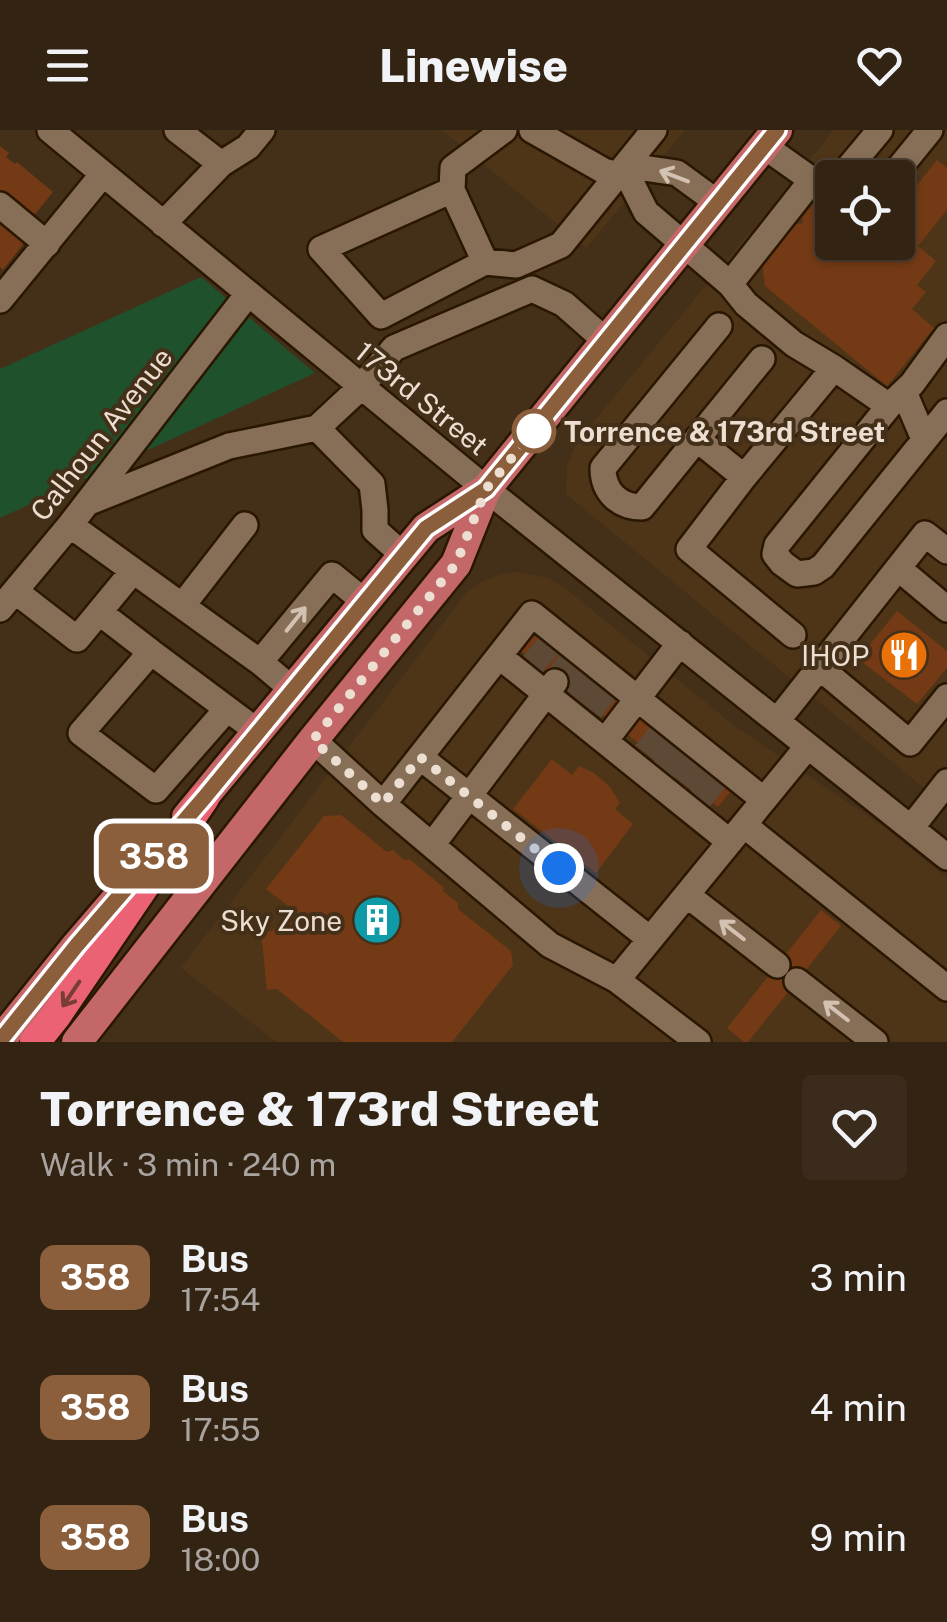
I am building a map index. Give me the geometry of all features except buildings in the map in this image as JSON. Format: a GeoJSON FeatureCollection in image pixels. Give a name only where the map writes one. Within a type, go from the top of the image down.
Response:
{"type":"FeatureCollection","features":[{"type":"Feature","properties":{"kind":"highway"},"geometry":{"type":"LineString","coordinates":[[35,1042],[204,798]]}},
{"type":"Feature","properties":{"kind":"main road"},"geometry":{"type":"LineString","coordinates":[[77,1042],[456,564],[486,489],[771,138]]}},
{"type":"Feature","properties":{"kind":"main road"},"geometry":{"type":"LineString","coordinates":[[0,1041],[426,528],[486,489]]}},
{"type":"Feature","properties":{"kind":"street","name":"173rd Street"},"geometry":{"type":"LineString","coordinates":[[50,130],[486,489],[946,852]]}},
{"type":"Feature","properties":{"kind":"street"},"geometry":{"type":"LineString","coordinates":[[178,130],[221,164]]}},
{"type":"Feature","properties":{"kind":"street"},"geometry":{"type":"LineString","coordinates":[[163,224],[221,164],[248,147],[262,130]]}},
{"type":"Feature","properties":{"kind":"street"},"geometry":{"type":"LineString","coordinates":[[532,130],[568,139],[604,171],[623,176],[646,212],[730,284],[746,304],[794,344],[896,399],[924,440]]}},
{"type":"Feature","properties":{"kind":"street"},"geometry":{"type":"LineString","coordinates":[[452,190],[321,249],[381,316],[485,262],[516,265],[561,245],[623,176],[654,130]]}},
{"type":"Feature","properties":{"kind":"street"},"geometry":{"type":"LineString","coordinates":[[853,160],[880,130]]}},
{"type":"Feature","properties":{"kind":"street"},"geometry":{"type":"LineString","coordinates":[[905,160],[930,130],[947,142]]}},
{"type":"Feature","properties":{"kind":"street"},"geometry":{"type":"LineString","coordinates":[[485,262],[452,190],[453,168],[488,134]]}},
{"type":"Feature","properties":{"kind":"street"},"geometry":{"type":"LineString","coordinates":[[771,138],[815,174]]}},
{"type":"Feature","properties":{"kind":"street"},"geometry":{"type":"LineString","coordinates":[[623,176],[637,167],[677,172],[718,203]]}},
{"type":"Feature","properties":{"kind":"street"},"geometry":{"type":"LineString","coordinates":[[0,300],[103,174]]}},
{"type":"Feature","properties":{"kind":"street"},"geometry":{"type":"LineString","coordinates":[[730,284],[815,200]]}},
{"type":"Feature","properties":{"kind":"street"},"geometry":{"type":"LineString","coordinates":[[0,205],[47,244]]}},
{"type":"Feature","properties":{"kind":"street"},"geometry":{"type":"LineString","coordinates":[[87,502],[229,446],[317,428],[361,387],[394,348],[532,289],[564,304],[606,341]]}},
{"type":"Feature","properties":{"kind":"street","name":"Calhoun Avenue"},"geometry":{"type":"LineString","coordinates":[[8,600],[248,294]]}},
{"type":"Feature","properties":{"kind":"street"},"geometry":{"type":"LineString","coordinates":[[719,326],[602,468],[612,496],[625,505],[642,507],[762,359]]}},
{"type":"Feature","properties":{"kind":"street"},"geometry":{"type":"LineString","coordinates":[[947,336],[778,545],[776,554],[782,563],[797,574],[814,572],[823,566],[947,412]]}},
{"type":"Feature","properties":{"kind":"street"},"geometry":{"type":"LineString","coordinates":[[793,635],[689,549],[834,368]]}},
{"type":"Feature","properties":{"kind":"street"},"geometry":{"type":"LineString","coordinates":[[317,428],[372,484],[374,530],[404,555]]}},
{"type":"Feature","properties":{"kind":"street"},"geometry":{"type":"LineString","coordinates":[[696,439],[744,477]]}},
{"type":"Feature","properties":{"kind":"street"},"geometry":{"type":"LineString","coordinates":[[70,525],[292,689]]}},
{"type":"Feature","properties":{"kind":"street"},"geometry":{"type":"LineString","coordinates":[[182,606],[244,525]]}},
{"type":"Feature","properties":{"kind":"street"},"geometry":{"type":"LineString","coordinates":[[777,721],[926,534],[947,551]]}},
{"type":"Feature","properties":{"kind":"street"},"geometry":{"type":"LineString","coordinates":[[898,568],[947,609]]}},
{"type":"Feature","properties":{"kind":"street"},"geometry":{"type":"LineString","coordinates":[[8,600],[76,639],[133,571]]}},
{"type":"Feature","properties":{"kind":"street"},"geometry":{"type":"LineString","coordinates":[[260,662],[332,575],[365,602]]}},
{"type":"Feature","properties":{"kind":"street"},"geometry":{"type":"LineString","coordinates":[[99,612],[257,732]]}},
{"type":"Feature","properties":{"kind":"street"},"geometry":{"type":"LineString","coordinates":[[383,804],[532,614],[577,679],[605,741],[764,800]]}},
{"type":"Feature","properties":{"kind":"street"},"geometry":{"type":"LineString","coordinates":[[605,741],[680,643]]}},
{"type":"Feature","properties":{"kind":"street"},"geometry":{"type":"LineString","coordinates":[[151,652],[81,733],[156,790],[227,709]]}},
{"type":"Feature","properties":{"kind":"street"},"geometry":{"type":"LineString","coordinates":[[499,656],[528,670],[577,679],[638,698],[680,766],[737,834],[947,988]]}},
{"type":"Feature","properties":{"kind":"street"},"geometry":{"type":"LineString","coordinates":[[819,668],[910,743],[947,697]]}},
{"type":"Feature","properties":{"kind":"street"},"geometry":{"type":"LineString","coordinates":[[432,845],[468,797],[577,679]]}},
{"type":"Feature","properties":{"kind":"street"},"geometry":{"type":"LineString","coordinates":[[313,740],[550,944],[617,980],[698,1042]]}},
{"type":"Feature","properties":{"kind":"street"},"geometry":{"type":"LineString","coordinates":[[617,980],[808,746]]}},
{"type":"Feature","properties":{"kind":"street"},"geometry":{"type":"LineString","coordinates":[[420,757],[650,939]]}},
{"type":"Feature","properties":{"kind":"street"},"geometry":{"type":"LineString","coordinates":[[912,828],[947,782]]}},
{"type":"Feature","properties":{"kind":"street"},"geometry":{"type":"LineString","coordinates":[[688,895],[875,1042]]}},
{"type":"Feature","properties":{"kind":"shaded area"},"geometry":{"type":"Polygon","coordinates":[[[442,130],[685,130],[586,248],[442,130]]]}},
{"type":"Feature","properties":{"kind":"shaded area"},"geometry":{"type":"Polygon","coordinates":[[[834,130],[947,130],[947,807],[566,494],[567,466],[577,442],[834,130]]]}},
{"type":"Feature","properties":{"kind":"shaded area"},"geometry":{"type":"Polygon","coordinates":[[[517,572],[549,578],[565,588],[736,727],[883,826],[947,878],[947,1042],[276,1042],[181,968],[466,593],[481,582],[517,572]]]}},
{"type":"Feature","properties":{"kind":"green space"},"geometry":{"type":"Polygon","coordinates":[[[201,277],[315,373],[0,518],[0,369],[201,277]]]}},
{"type":"Feature","properties":{"kind":"tunnel"},"geometry":{"type":"LineString","coordinates":[[533,664],[550,644]]}},
{"type":"Feature","properties":{"kind":"tunnel"},"geometry":{"type":"LineString","coordinates":[[555,682],[571,660]]}},
{"type":"Feature","properties":{"kind":"tunnel"},"geometry":{"type":"LineString","coordinates":[[572,695],[589,675]]}},
{"type":"Feature","properties":{"kind":"tunnel"},"geometry":{"type":"LineString","coordinates":[[591,710],[607,689]]}},
{"type":"Feature","properties":{"kind":"tunnel"},"geometry":{"type":"LineString","coordinates":[[645,753],[661,733]]}},
{"type":"Feature","properties":{"kind":"tunnel"},"geometry":{"type":"LineString","coordinates":[[663,770],[680,748]]}},
{"type":"Feature","properties":{"kind":"tunnel"},"geometry":{"type":"LineString","coordinates":[[682,783],[698,763]]}},
{"type":"Feature","properties":{"kind":"tunnel"},"geometry":{"type":"LineString","coordinates":[[700,799],[717,778]]}},
{"type":"Feature","properties":{"kind":"bus line","name":"358"},"geometry":{"type":"LineString","coordinates":[[0,1041],[426,528],[486,489],[777,130]]}},
{"type":"Feature","properties":{"kind":"place","name":"Torrence & 173rd Street"},"geometry":{"type":"Point","coordinates":[534,431]}},
{"type":"Feature","properties":{"kind":"place","name":"IHOP"},"geometry":{"type":"Point","coordinates":[904,655]}},
{"type":"Feature","properties":{"kind":"place","name":"Sky Zone"},"geometry":{"type":"Point","coordinates":[377,920]}},
{"type":"Feature","properties":{"kind":"route"},"geometry":{"type":"LineString","coordinates":[[534,431],[486,489],[456,564],[313,740],[383,804],[420,757],[559,868]]}}]}
